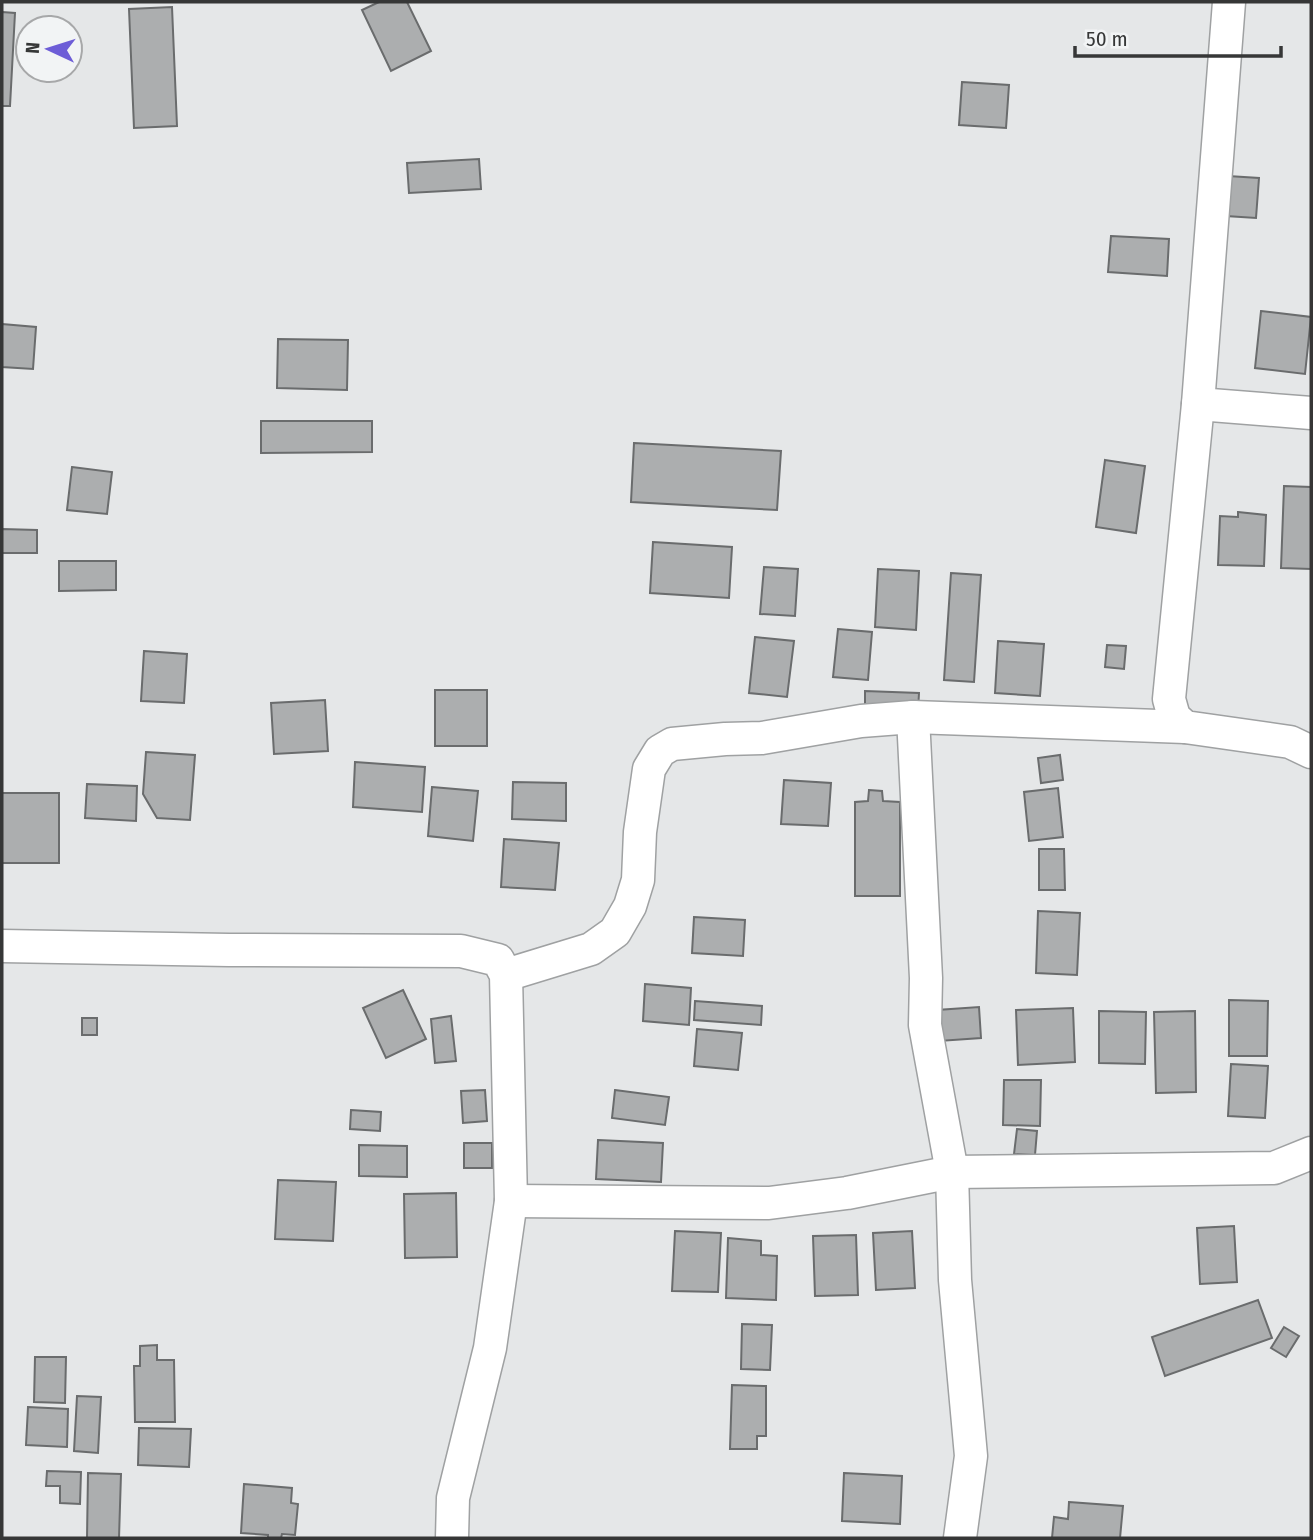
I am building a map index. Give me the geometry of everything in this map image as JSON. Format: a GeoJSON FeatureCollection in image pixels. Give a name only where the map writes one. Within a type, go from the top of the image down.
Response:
{"type":"FeatureCollection","features":[{"type":"Feature","properties":{"kind":"street"},"geometry":{"type":"LineString","coordinates":[[1185,727],[1174,717],[1169,699],[1198,404],[1229,2]]}},
{"type":"Feature","properties":{"kind":"street"},"geometry":{"type":"LineString","coordinates":[[1198,404],[1311,413]]}},
{"type":"Feature","properties":{"kind":"street"},"geometry":{"type":"LineString","coordinates":[[913,718],[926,978],[925,1025],[952,1172],[955,1280],[971,1456],[961,1538]]}},
{"type":"Feature","properties":{"kind":"street"},"geometry":{"type":"LineString","coordinates":[[506,975],[591,949],[615,932],[630,906],[638,880],[640,832],[649,769],[660,751],[672,744],[762,738],[862,721],[913,718],[1185,727],[1290,743],[1311,752]]}},
{"type":"Feature","properties":{"kind":"street"},"geometry":{"type":"LineString","coordinates":[[2,946],[461,951],[498,960],[506,975],[511,1201],[490,1348],[453,1498],[452,1538]]}},
{"type":"Feature","properties":{"kind":"street"},"geometry":{"type":"LineString","coordinates":[[511,1201],[769,1203],[847,1193],[952,1172],[1274,1168],[1311,1153]]}},
{"type":"Feature","properties":{"kind":"building"},"geometry":{"type":"Polygon","coordinates":[[[379,2],[407,2],[431,51],[391,71],[362,10],[379,2]]]}},
{"type":"Feature","properties":{"kind":"building"},"geometry":{"type":"Polygon","coordinates":[[[172,7],[177,126],[134,128],[129,9],[172,7]]]}},
{"type":"Feature","properties":{"kind":"building"},"geometry":{"type":"Polygon","coordinates":[[[2,12],[15,13],[10,106],[2,106],[2,12]]]}},
{"type":"Feature","properties":{"kind":"building"},"geometry":{"type":"Polygon","coordinates":[[[962,82],[1009,85],[1006,128],[959,125],[962,82]]]}},
{"type":"Feature","properties":{"kind":"building"},"geometry":{"type":"Polygon","coordinates":[[[479,159],[481,189],[409,193],[407,163],[479,159]]]}},
{"type":"Feature","properties":{"kind":"building"},"geometry":{"type":"Polygon","coordinates":[[[1228,176],[1259,178],[1256,218],[1226,216],[1228,176]]]}},
{"type":"Feature","properties":{"kind":"building"},"geometry":{"type":"Polygon","coordinates":[[[1111,236],[1169,239],[1167,276],[1108,272],[1111,236]]]}},
{"type":"Feature","properties":{"kind":"building"},"geometry":{"type":"Polygon","coordinates":[[[1261,311],[1311,317],[1305,374],[1255,368],[1261,311]]]}},
{"type":"Feature","properties":{"kind":"building"},"geometry":{"type":"Polygon","coordinates":[[[2,324],[36,327],[33,369],[2,367],[2,324]]]}},
{"type":"Feature","properties":{"kind":"building"},"geometry":{"type":"Polygon","coordinates":[[[278,339],[348,340],[347,390],[277,388],[278,339]]]}},
{"type":"Feature","properties":{"kind":"building"},"geometry":{"type":"Polygon","coordinates":[[[261,421],[372,421],[372,452],[261,453],[261,421]]]}},
{"type":"Feature","properties":{"kind":"building"},"geometry":{"type":"Polygon","coordinates":[[[634,443],[781,451],[777,510],[631,502],[634,443]]]}},
{"type":"Feature","properties":{"kind":"building"},"geometry":{"type":"Polygon","coordinates":[[[1105,460],[1145,466],[1136,533],[1096,527],[1105,460]]]}},
{"type":"Feature","properties":{"kind":"building"},"geometry":{"type":"Polygon","coordinates":[[[72,467],[112,472],[107,514],[67,510],[72,467]]]}},
{"type":"Feature","properties":{"kind":"building"},"geometry":{"type":"Polygon","coordinates":[[[1284,486],[1311,487],[1311,569],[1281,568],[1284,486]]]}},
{"type":"Feature","properties":{"kind":"building"},"geometry":{"type":"Polygon","coordinates":[[[1238,512],[1266,515],[1264,566],[1218,565],[1220,516],[1238,517],[1238,512]]]}},
{"type":"Feature","properties":{"kind":"building"},"geometry":{"type":"Polygon","coordinates":[[[2,529],[37,530],[37,553],[2,553],[2,529]]]}},
{"type":"Feature","properties":{"kind":"building"},"geometry":{"type":"Polygon","coordinates":[[[653,542],[732,547],[729,598],[650,593],[653,542]]]}},
{"type":"Feature","properties":{"kind":"building"},"geometry":{"type":"Polygon","coordinates":[[[59,561],[116,561],[116,590],[59,591],[59,561]]]}},
{"type":"Feature","properties":{"kind":"building"},"geometry":{"type":"Polygon","coordinates":[[[764,567],[798,569],[795,616],[760,614],[764,567]]]}},
{"type":"Feature","properties":{"kind":"building"},"geometry":{"type":"Polygon","coordinates":[[[878,569],[919,571],[916,630],[875,627],[878,569]]]}},
{"type":"Feature","properties":{"kind":"building"},"geometry":{"type":"Polygon","coordinates":[[[951,573],[981,575],[974,682],[944,680],[951,573]]]}},
{"type":"Feature","properties":{"kind":"building"},"geometry":{"type":"Polygon","coordinates":[[[838,629],[872,632],[868,680],[833,677],[838,629]]]}},
{"type":"Feature","properties":{"kind":"building"},"geometry":{"type":"Polygon","coordinates":[[[755,637],[794,641],[787,697],[749,693],[755,637]]]}},
{"type":"Feature","properties":{"kind":"building"},"geometry":{"type":"Polygon","coordinates":[[[998,641],[1044,644],[1040,696],[995,693],[998,641]]]}},
{"type":"Feature","properties":{"kind":"building"},"geometry":{"type":"Polygon","coordinates":[[[1107,645],[1126,646],[1124,669],[1105,667],[1107,645]]]}},
{"type":"Feature","properties":{"kind":"building"},"geometry":{"type":"Polygon","coordinates":[[[144,651],[187,654],[184,703],[141,701],[144,651]]]}},
{"type":"Feature","properties":{"kind":"building"},"geometry":{"type":"Polygon","coordinates":[[[435,690],[487,690],[487,746],[435,746],[435,690]]]}},
{"type":"Feature","properties":{"kind":"building"},"geometry":{"type":"Polygon","coordinates":[[[865,691],[919,693],[918,711],[865,710],[865,691]]]}},
{"type":"Feature","properties":{"kind":"building"},"geometry":{"type":"Polygon","coordinates":[[[325,700],[328,751],[274,754],[271,703],[325,700]]]}},
{"type":"Feature","properties":{"kind":"building"},"geometry":{"type":"Polygon","coordinates":[[[146,752],[195,755],[190,820],[157,818],[143,794],[146,752]]]}},
{"type":"Feature","properties":{"kind":"building"},"geometry":{"type":"Polygon","coordinates":[[[1060,755],[1063,780],[1041,783],[1038,758],[1060,755]]]}},
{"type":"Feature","properties":{"kind":"building"},"geometry":{"type":"Polygon","coordinates":[[[355,762],[425,767],[422,812],[353,807],[355,762]]]}},
{"type":"Feature","properties":{"kind":"building"},"geometry":{"type":"Polygon","coordinates":[[[784,780],[831,783],[828,826],[781,824],[784,780]]]}},
{"type":"Feature","properties":{"kind":"building"},"geometry":{"type":"Polygon","coordinates":[[[513,782],[566,783],[566,821],[512,819],[513,782]]]}},
{"type":"Feature","properties":{"kind":"building"},"geometry":{"type":"Polygon","coordinates":[[[87,784],[137,786],[136,821],[85,818],[87,784]]]}},
{"type":"Feature","properties":{"kind":"building"},"geometry":{"type":"Polygon","coordinates":[[[432,787],[478,791],[473,841],[428,836],[432,787]]]}},
{"type":"Feature","properties":{"kind":"building"},"geometry":{"type":"Polygon","coordinates":[[[1058,788],[1063,837],[1029,841],[1024,792],[1058,788]]]}},
{"type":"Feature","properties":{"kind":"building"},"geometry":{"type":"Polygon","coordinates":[[[869,790],[882,791],[883,801],[900,802],[900,896],[855,896],[855,802],[868,801],[869,790]]]}},
{"type":"Feature","properties":{"kind":"building"},"geometry":{"type":"Polygon","coordinates":[[[2,793],[59,793],[59,863],[2,863],[2,793]]]}},
{"type":"Feature","properties":{"kind":"building"},"geometry":{"type":"Polygon","coordinates":[[[504,839],[559,843],[555,890],[501,887],[504,839]]]}},
{"type":"Feature","properties":{"kind":"building"},"geometry":{"type":"Polygon","coordinates":[[[1039,849],[1064,849],[1065,890],[1039,890],[1039,849]]]}},
{"type":"Feature","properties":{"kind":"building"},"geometry":{"type":"Polygon","coordinates":[[[1038,911],[1080,913],[1077,975],[1036,973],[1038,911]]]}},
{"type":"Feature","properties":{"kind":"building"},"geometry":{"type":"Polygon","coordinates":[[[694,917],[745,920],[743,956],[692,953],[694,917]]]}},
{"type":"Feature","properties":{"kind":"building"},"geometry":{"type":"Polygon","coordinates":[[[645,984],[691,988],[689,1025],[643,1021],[645,984]]]}},
{"type":"Feature","properties":{"kind":"building"},"geometry":{"type":"Polygon","coordinates":[[[403,990],[426,1039],[386,1058],[363,1008],[403,990]]]}},
{"type":"Feature","properties":{"kind":"building"},"geometry":{"type":"Polygon","coordinates":[[[1229,1000],[1268,1001],[1267,1056],[1229,1056],[1229,1000]]]}},
{"type":"Feature","properties":{"kind":"building"},"geometry":{"type":"Polygon","coordinates":[[[695,1001],[762,1006],[761,1025],[694,1020],[695,1001]]]}},
{"type":"Feature","properties":{"kind":"building"},"geometry":{"type":"Polygon","coordinates":[[[979,1007],[981,1038],[939,1041],[937,1010],[979,1007]]]}},
{"type":"Feature","properties":{"kind":"building"},"geometry":{"type":"Polygon","coordinates":[[[1073,1008],[1075,1062],[1018,1065],[1016,1010],[1073,1008]]]}},
{"type":"Feature","properties":{"kind":"building"},"geometry":{"type":"Polygon","coordinates":[[[1099,1011],[1146,1012],[1145,1064],[1099,1063],[1099,1011]]]}},
{"type":"Feature","properties":{"kind":"building"},"geometry":{"type":"Polygon","coordinates":[[[1195,1011],[1196,1092],[1156,1093],[1154,1012],[1195,1011]]]}},
{"type":"Feature","properties":{"kind":"building"},"geometry":{"type":"Polygon","coordinates":[[[451,1016],[456,1061],[435,1063],[431,1019],[451,1016]]]}},
{"type":"Feature","properties":{"kind":"building"},"geometry":{"type":"Polygon","coordinates":[[[82,1018],[97,1018],[97,1035],[82,1035],[82,1018]]]}},
{"type":"Feature","properties":{"kind":"building"},"geometry":{"type":"Polygon","coordinates":[[[697,1029],[742,1033],[738,1070],[694,1066],[697,1029]]]}},
{"type":"Feature","properties":{"kind":"building"},"geometry":{"type":"Polygon","coordinates":[[[1231,1064],[1268,1066],[1265,1118],[1228,1116],[1231,1064]]]}},
{"type":"Feature","properties":{"kind":"building"},"geometry":{"type":"Polygon","coordinates":[[[1004,1080],[1041,1080],[1040,1126],[1003,1125],[1004,1080]]]}},
{"type":"Feature","properties":{"kind":"building"},"geometry":{"type":"Polygon","coordinates":[[[485,1090],[487,1121],[463,1123],[461,1091],[485,1090]]]}},
{"type":"Feature","properties":{"kind":"building"},"geometry":{"type":"Polygon","coordinates":[[[615,1090],[669,1097],[665,1125],[612,1118],[615,1090]]]}},
{"type":"Feature","properties":{"kind":"building"},"geometry":{"type":"Polygon","coordinates":[[[351,1110],[381,1112],[380,1131],[350,1129],[351,1110]]]}},
{"type":"Feature","properties":{"kind":"building"},"geometry":{"type":"Polygon","coordinates":[[[1017,1129],[1037,1131],[1035,1155],[1014,1154],[1017,1129]]]}},
{"type":"Feature","properties":{"kind":"building"},"geometry":{"type":"Polygon","coordinates":[[[598,1140],[663,1143],[661,1182],[596,1179],[598,1140]]]}},
{"type":"Feature","properties":{"kind":"building"},"geometry":{"type":"Polygon","coordinates":[[[464,1143],[492,1143],[492,1168],[464,1168],[464,1143]]]}},
{"type":"Feature","properties":{"kind":"building"},"geometry":{"type":"Polygon","coordinates":[[[359,1145],[407,1146],[407,1177],[359,1176],[359,1145]]]}},
{"type":"Feature","properties":{"kind":"building"},"geometry":{"type":"Polygon","coordinates":[[[278,1180],[336,1182],[333,1241],[275,1239],[278,1180]]]}},
{"type":"Feature","properties":{"kind":"building"},"geometry":{"type":"Polygon","coordinates":[[[456,1193],[457,1257],[405,1258],[404,1194],[456,1193]]]}},
{"type":"Feature","properties":{"kind":"building"},"geometry":{"type":"Polygon","coordinates":[[[1234,1226],[1237,1282],[1200,1284],[1197,1228],[1234,1226]]]}},
{"type":"Feature","properties":{"kind":"building"},"geometry":{"type":"Polygon","coordinates":[[[675,1231],[721,1233],[718,1292],[672,1291],[675,1231]]]}},
{"type":"Feature","properties":{"kind":"building"},"geometry":{"type":"Polygon","coordinates":[[[912,1231],[915,1288],[876,1290],[873,1233],[912,1231]]]}},
{"type":"Feature","properties":{"kind":"building"},"geometry":{"type":"Polygon","coordinates":[[[856,1235],[858,1295],[815,1296],[813,1236],[856,1235]]]}},
{"type":"Feature","properties":{"kind":"building"},"geometry":{"type":"Polygon","coordinates":[[[728,1238],[761,1241],[761,1255],[777,1256],[776,1300],[726,1298],[728,1238]]]}},
{"type":"Feature","properties":{"kind":"building"},"geometry":{"type":"Polygon","coordinates":[[[1258,1300],[1272,1338],[1165,1376],[1152,1337],[1258,1300]]]}},
{"type":"Feature","properties":{"kind":"building"},"geometry":{"type":"Polygon","coordinates":[[[742,1324],[772,1325],[770,1370],[741,1369],[742,1324]]]}},
{"type":"Feature","properties":{"kind":"building"},"geometry":{"type":"Polygon","coordinates":[[[1284,1327],[1299,1336],[1286,1357],[1271,1348],[1284,1327]]]}},
{"type":"Feature","properties":{"kind":"building"},"geometry":{"type":"Polygon","coordinates":[[[157,1345],[157,1360],[174,1360],[175,1422],[135,1422],[134,1366],[140,1366],[140,1346],[157,1345]]]}},
{"type":"Feature","properties":{"kind":"building"},"geometry":{"type":"Polygon","coordinates":[[[35,1357],[66,1357],[65,1403],[34,1402],[35,1357]]]}},
{"type":"Feature","properties":{"kind":"building"},"geometry":{"type":"Polygon","coordinates":[[[732,1385],[766,1386],[766,1436],[757,1436],[757,1449],[730,1449],[732,1385]]]}},
{"type":"Feature","properties":{"kind":"building"},"geometry":{"type":"Polygon","coordinates":[[[77,1396],[101,1397],[98,1453],[74,1451],[77,1396]]]}},
{"type":"Feature","properties":{"kind":"building"},"geometry":{"type":"Polygon","coordinates":[[[28,1407],[68,1409],[67,1447],[26,1445],[28,1407]]]}},
{"type":"Feature","properties":{"kind":"building"},"geometry":{"type":"Polygon","coordinates":[[[139,1428],[191,1429],[189,1467],[138,1465],[139,1428]]]}},
{"type":"Feature","properties":{"kind":"building"},"geometry":{"type":"Polygon","coordinates":[[[47,1471],[81,1472],[80,1504],[60,1503],[60,1486],[46,1486],[47,1471]]]}},
{"type":"Feature","properties":{"kind":"building"},"geometry":{"type":"Polygon","coordinates":[[[88,1473],[121,1474],[119,1538],[87,1538],[88,1473]]]}},
{"type":"Feature","properties":{"kind":"building"},"geometry":{"type":"Polygon","coordinates":[[[844,1473],[902,1476],[900,1524],[842,1521],[844,1473]]]}},
{"type":"Feature","properties":{"kind":"building"},"geometry":{"type":"Polygon","coordinates":[[[244,1484],[292,1488],[291,1503],[298,1504],[295,1535],[282,1534],[281,1538],[268,1538],[268,1535],[241,1533],[244,1484]]]}},
{"type":"Feature","properties":{"kind":"building"},"geometry":{"type":"Polygon","coordinates":[[[1069,1502],[1123,1506],[1120,1538],[1052,1538],[1054,1517],[1068,1519],[1069,1502]]]}}]}
